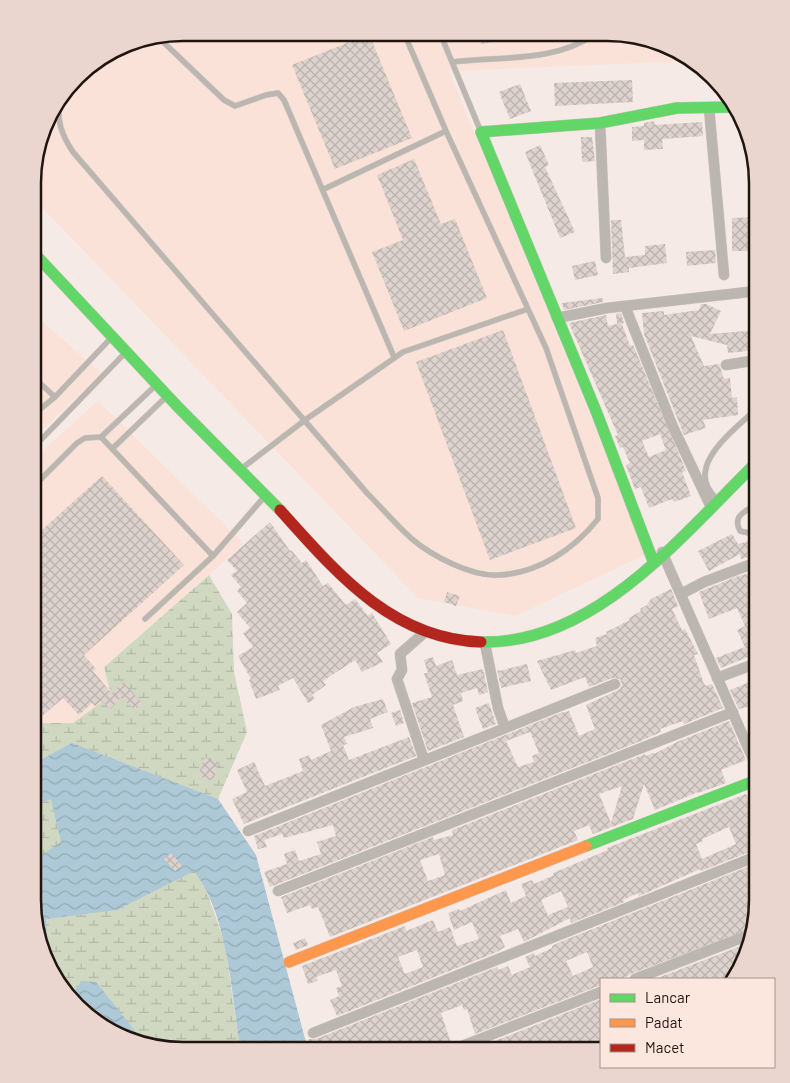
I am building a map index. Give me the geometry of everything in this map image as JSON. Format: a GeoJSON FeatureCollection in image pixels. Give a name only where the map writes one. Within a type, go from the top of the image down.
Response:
{"type":"FeatureCollection","features":[{"type":"Feature","properties":{"kind":"street"},"geometry":{"type":"LineString","coordinates":[[653,561],[481,132],[600,123],[677,108],[727,107]]}},
{"type":"Feature","properties":{"kind":"street"},"geometry":{"type":"LineString","coordinates":[[709,108],[724,275]]}},
{"type":"Feature","properties":{"kind":"street"},"geometry":{"type":"LineString","coordinates":[[600,123],[606,258]]}},
{"type":"Feature","properties":{"kind":"street"},"geometry":{"type":"LineString","coordinates":[[41,260],[157,385],[362,594],[402,622],[425,632],[485,644],[540,634],[581,617],[621,588],[653,561],[749,470]]}},
{"type":"Feature","properties":{"kind":"street"},"geometry":{"type":"LineString","coordinates":[[557,318],[624,306],[749,291]]}},
{"type":"Feature","properties":{"kind":"street"},"geometry":{"type":"LineString","coordinates":[[624,306],[673,427],[713,502]]}},
{"type":"Feature","properties":{"kind":"street"},"geometry":{"type":"LineString","coordinates":[[726,365],[749,361]]}},
{"type":"Feature","properties":{"kind":"street"},"geometry":{"type":"LineString","coordinates":[[662,552],[717,678],[748,740]]}},
{"type":"Feature","properties":{"kind":"street"},"geometry":{"type":"LineString","coordinates":[[681,594],[704,582],[748,565]]}},
{"type":"Feature","properties":{"kind":"street"},"geometry":{"type":"LineString","coordinates":[[424,760],[397,679],[402,670],[400,654],[425,632]]}},
{"type":"Feature","properties":{"kind":"street"},"geometry":{"type":"LineString","coordinates":[[485,644],[504,728]]}},
{"type":"Feature","properties":{"kind":"street"},"geometry":{"type":"LineString","coordinates":[[717,678],[748,666]]}},
{"type":"Feature","properties":{"kind":"street"},"geometry":{"type":"LineString","coordinates":[[248,831],[615,684]]}},
{"type":"Feature","properties":{"kind":"street"},"geometry":{"type":"LineString","coordinates":[[278,891],[733,712]]}},
{"type":"Feature","properties":{"kind":"street"},"geometry":{"type":"LineString","coordinates":[[289,962],[748,783]]}},
{"type":"Feature","properties":{"kind":"street"},"geometry":{"type":"LineString","coordinates":[[313,1033],[748,860]]}},
{"type":"Feature","properties":{"kind":"street"},"geometry":{"type":"LineString","coordinates":[[638,978],[743,937]]}},
{"type":"Feature","properties":{"kind":"street"},"geometry":{"type":"LineString","coordinates":[[473,1042],[600,992]]}},
{"type":"Feature","properties":{"kind":"lane"},"geometry":{"type":"LineString","coordinates":[[58,116],[62,135],[73,152],[367,493],[412,539],[446,561],[473,570],[498,575],[537,566],[571,548],[598,519],[598,498],[546,348],[407,41]]}},
{"type":"Feature","properties":{"kind":"lane"},"geometry":{"type":"LineString","coordinates":[[443,41],[481,132]]}},
{"type":"Feature","properties":{"kind":"lane"},"geometry":{"type":"LineString","coordinates":[[452,62],[479,58],[524,57],[565,49],[584,41]]}},
{"type":"Feature","properties":{"kind":"lane"},"geometry":{"type":"LineString","coordinates":[[163,42],[224,100],[235,106],[266,95],[278,94],[284,100],[324,189],[394,357]]}},
{"type":"Feature","properties":{"kind":"lane"},"geometry":{"type":"LineString","coordinates":[[324,189],[446,130]]}},
{"type":"Feature","properties":{"kind":"lane"},"geometry":{"type":"LineString","coordinates":[[241,470],[305,420],[394,357],[403,352],[528,309]]}},
{"type":"Feature","properties":{"kind":"lane"},"geometry":{"type":"LineString","coordinates":[[41,408],[55,397],[112,336]]}},
{"type":"Feature","properties":{"kind":"lane"},"geometry":{"type":"LineString","coordinates":[[41,440],[127,352]]}},
{"type":"Feature","properties":{"kind":"lane"},"geometry":{"type":"LineString","coordinates":[[41,384],[55,397]]}},
{"type":"Feature","properties":{"kind":"lane"},"geometry":{"type":"LineString","coordinates":[[41,479],[77,443],[86,438],[101,437],[157,385]]}},
{"type":"Feature","properties":{"kind":"lane"},"geometry":{"type":"LineString","coordinates":[[112,449],[168,396]]}},
{"type":"Feature","properties":{"kind":"lane"},"geometry":{"type":"LineString","coordinates":[[713,502],[705,480],[705,468],[710,456],[749,416]]}},
{"type":"Feature","properties":{"kind":"lane"},"geometry":{"type":"LineString","coordinates":[[101,437],[213,556]]}},
{"type":"Feature","properties":{"kind":"lane"},"geometry":{"type":"LineString","coordinates":[[145,619],[213,556],[266,495]]}},
{"type":"Feature","properties":{"kind":"lane"},"geometry":{"type":"LineString","coordinates":[[749,509],[737,518],[736,524],[740,531],[749,531]]}},
{"type":"Feature","properties":{"kind":"shaded area"},"geometry":{"type":"Polygon","coordinates":[[[183,41],[607,41],[626,42],[644,46],[680,62],[449,71],[647,554],[515,616],[418,598],[41,206],[42,164],[49,137],[60,112],[76,89],[89,76],[112,60],[146,46],[164,42],[183,41]]]}},
{"type":"Feature","properties":{"kind":"shaded area"},"geometry":{"type":"Polygon","coordinates":[[[41,320],[102,374],[41,431],[41,320]]]}},
{"type":"Feature","properties":{"kind":"shaded area"},"geometry":{"type":"Polygon","coordinates":[[[98,401],[244,544],[104,666],[111,695],[73,723],[41,723],[41,452],[98,401]]]}},
{"type":"Feature","properties":{"kind":"green space"},"geometry":{"type":"Polygon","coordinates":[[[209,575],[232,614],[234,672],[247,732],[218,799],[204,883],[225,944],[239,1042],[164,1041],[146,1037],[120,1027],[89,1007],[76,994],[56,963],[49,946],[42,919],[41,900],[41,723],[73,723],[111,695],[104,667],[209,575]]]}},
{"type":"Feature","properties":{"kind":"water"},"geometry":{"type":"Polygon","coordinates":[[[72,743],[218,799],[256,855],[306,1042],[239,1042],[227,956],[221,932],[205,889],[194,871],[117,910],[46,919],[47,940],[42,919],[41,856],[61,842],[51,799],[41,803],[41,760],[72,743]]]}},
{"type":"Feature","properties":{"kind":"water"},"geometry":{"type":"Polygon","coordinates":[[[82,981],[96,982],[137,1034],[104,1018],[89,1007],[74,991],[82,981]]]}},
{"type":"Feature","properties":{"kind":"building"},"geometry":{"type":"Polygon","coordinates":[[[352,41],[372,41],[412,138],[335,169],[292,65],[352,41]]]}},
{"type":"Feature","properties":{"kind":"building"},"geometry":{"type":"Polygon","coordinates":[[[480,41],[500,41],[481,44],[480,41]]]}},
{"type":"Feature","properties":{"kind":"building"},"geometry":{"type":"Polygon","coordinates":[[[632,80],[633,102],[555,106],[554,83],[632,80]]]}},
{"type":"Feature","properties":{"kind":"building"},"geometry":{"type":"Polygon","coordinates":[[[520,84],[531,111],[510,119],[499,92],[520,84]]]}},
{"type":"Feature","properties":{"kind":"building"},"geometry":{"type":"Polygon","coordinates":[[[654,121],[655,125],[702,122],[703,136],[662,139],[663,149],[644,150],[644,140],[632,141],[632,127],[644,126],[644,123],[654,121]]]}},
{"type":"Feature","properties":{"kind":"building"},"geometry":{"type":"Polygon","coordinates":[[[581,137],[592,137],[595,161],[582,162],[581,137]]]}},
{"type":"Feature","properties":{"kind":"building"},"geometry":{"type":"Polygon","coordinates":[[[540,145],[549,165],[545,167],[575,232],[560,238],[525,152],[540,145]]]}},
{"type":"Feature","properties":{"kind":"building"},"geometry":{"type":"Polygon","coordinates":[[[414,159],[441,224],[455,219],[487,298],[404,331],[372,252],[403,240],[377,175],[414,159]]]}},
{"type":"Feature","properties":{"kind":"building"},"geometry":{"type":"Polygon","coordinates":[[[749,217],[749,251],[732,251],[732,218],[749,217]]]}},
{"type":"Feature","properties":{"kind":"building"},"geometry":{"type":"Polygon","coordinates":[[[611,220],[621,220],[625,257],[645,255],[645,246],[665,244],[667,263],[629,268],[629,272],[613,274],[611,220]]]}},
{"type":"Feature","properties":{"kind":"building"},"geometry":{"type":"Polygon","coordinates":[[[715,250],[716,263],[687,266],[686,252],[715,250]]]}},
{"type":"Feature","properties":{"kind":"building"},"geometry":{"type":"Polygon","coordinates":[[[595,261],[598,275],[575,280],[572,266],[595,261]]]}},
{"type":"Feature","properties":{"kind":"building"},"geometry":{"type":"Polygon","coordinates":[[[603,298],[603,302],[564,310],[562,303],[603,298]]]}},
{"type":"Feature","properties":{"kind":"building"},"geometry":{"type":"Polygon","coordinates":[[[701,304],[706,304],[721,311],[710,334],[749,331],[749,351],[728,353],[727,345],[691,336],[704,366],[719,364],[724,379],[730,378],[732,398],[737,397],[738,415],[703,420],[706,428],[684,435],[644,334],[642,313],[664,311],[664,315],[699,310],[701,304]]]}},
{"type":"Feature","properties":{"kind":"building"},"geometry":{"type":"Polygon","coordinates":[[[621,313],[624,323],[620,324],[622,324],[630,346],[633,345],[686,471],[682,472],[691,496],[674,502],[672,499],[649,508],[641,487],[635,489],[626,465],[630,463],[623,447],[620,448],[615,436],[618,435],[569,323],[606,315],[608,326],[617,324],[616,314],[621,313]],[[660,434],[642,441],[649,457],[666,450],[660,434]]]}},
{"type":"Feature","properties":{"kind":"building"},"geometry":{"type":"Polygon","coordinates":[[[503,330],[576,528],[490,560],[416,362],[503,330]]]}},
{"type":"Feature","properties":{"kind":"building"},"geometry":{"type":"Polygon","coordinates":[[[102,476],[184,565],[84,655],[96,669],[93,671],[112,694],[123,682],[142,703],[135,710],[121,697],[111,709],[101,701],[95,706],[92,703],[79,715],[63,698],[41,717],[41,531],[102,476]]]}},
{"type":"Feature","properties":{"kind":"building"},"geometry":{"type":"Polygon","coordinates":[[[270,522],[290,551],[302,563],[306,560],[323,586],[328,583],[346,605],[355,599],[368,616],[372,613],[391,644],[377,653],[383,662],[362,672],[355,660],[323,681],[326,685],[312,695],[315,699],[308,703],[293,678],[278,686],[280,690],[256,699],[249,680],[251,679],[238,656],[253,647],[243,633],[250,628],[237,612],[247,603],[237,591],[241,587],[231,575],[237,571],[227,560],[270,522]]]}},
{"type":"Feature","properties":{"kind":"building"},"geometry":{"type":"Polygon","coordinates":[[[732,534],[738,544],[749,541],[748,557],[741,559],[740,554],[709,571],[698,551],[732,534]]]}},
{"type":"Feature","properties":{"kind":"building"},"geometry":{"type":"Polygon","coordinates":[[[748,574],[748,657],[721,668],[716,658],[745,647],[737,630],[745,626],[737,608],[709,619],[699,592],[738,576],[748,574]]]}},
{"type":"Feature","properties":{"kind":"building"},"geometry":{"type":"Polygon","coordinates":[[[671,589],[678,606],[672,609],[682,630],[685,629],[698,654],[694,655],[704,684],[706,686],[712,684],[723,708],[684,724],[683,721],[660,729],[661,732],[641,741],[270,887],[264,872],[287,864],[284,854],[295,850],[299,861],[321,854],[317,842],[336,836],[333,825],[284,838],[282,834],[264,840],[267,847],[258,849],[254,836],[560,713],[569,711],[579,736],[595,729],[586,705],[620,689],[622,684],[620,679],[612,678],[589,687],[585,677],[551,690],[537,661],[575,650],[576,653],[597,646],[595,638],[607,634],[606,632],[630,620],[629,618],[641,611],[640,609],[647,605],[651,599],[671,589]],[[530,732],[506,741],[518,767],[534,762],[532,756],[539,753],[530,732]]]}},
{"type":"Feature","properties":{"kind":"building"},"geometry":{"type":"Polygon","coordinates":[[[447,592],[460,596],[456,606],[444,602],[447,592]]]}},
{"type":"Feature","properties":{"kind":"building"},"geometry":{"type":"Polygon","coordinates":[[[433,657],[436,666],[452,660],[457,675],[483,669],[488,692],[479,695],[477,688],[461,693],[463,701],[453,705],[464,737],[428,751],[412,703],[432,697],[424,673],[428,673],[424,660],[433,657]]]}},
{"type":"Feature","properties":{"kind":"building"},"geometry":{"type":"Polygon","coordinates":[[[527,664],[531,681],[501,688],[497,669],[499,671],[527,664]]]}},
{"type":"Feature","properties":{"kind":"building"},"geometry":{"type":"Polygon","coordinates":[[[748,683],[748,707],[739,709],[730,690],[748,683]]]}},
{"type":"Feature","properties":{"kind":"building"},"geometry":{"type":"Polygon","coordinates":[[[383,699],[388,712],[370,719],[373,728],[344,737],[347,744],[343,745],[349,760],[409,737],[416,756],[244,824],[232,799],[247,792],[237,770],[254,762],[265,786],[303,771],[299,759],[309,755],[311,760],[331,751],[321,725],[354,707],[383,699]]]}},
{"type":"Feature","properties":{"kind":"building"},"geometry":{"type":"Polygon","coordinates":[[[489,703],[496,724],[483,729],[475,708],[489,703]]]}},
{"type":"Feature","properties":{"kind":"building"},"geometry":{"type":"Polygon","coordinates":[[[400,710],[404,723],[396,726],[391,713],[400,710]]]}},
{"type":"Feature","properties":{"kind":"building"},"geometry":{"type":"Polygon","coordinates":[[[729,721],[746,760],[721,770],[726,783],[698,792],[655,810],[644,784],[633,819],[593,834],[589,825],[574,831],[578,840],[330,937],[318,907],[312,909],[310,905],[287,913],[281,897],[433,837],[434,840],[453,835],[452,830],[645,754],[645,756],[654,754],[679,741],[729,721]],[[622,786],[599,794],[611,823],[622,786]],[[439,854],[420,860],[428,881],[445,875],[439,854]]]}},
{"type":"Feature","properties":{"kind":"building"},"geometry":{"type":"Polygon","coordinates":[[[205,757],[219,762],[213,781],[198,776],[205,757]]]}},
{"type":"Feature","properties":{"kind":"building"},"geometry":{"type":"Polygon","coordinates":[[[746,794],[748,799],[748,853],[701,871],[700,869],[639,896],[638,893],[623,900],[624,902],[571,923],[570,918],[524,942],[518,929],[500,936],[505,947],[497,952],[337,1016],[330,1000],[339,996],[336,988],[342,986],[336,970],[316,977],[318,981],[308,984],[302,966],[405,926],[406,931],[433,920],[438,932],[450,927],[457,946],[479,939],[472,922],[454,930],[448,913],[459,909],[460,911],[506,890],[511,903],[526,896],[521,884],[532,880],[534,884],[554,875],[553,873],[608,850],[607,848],[746,794]],[[729,827],[702,839],[703,841],[696,844],[702,859],[736,844],[729,827]],[[561,891],[541,900],[548,915],[568,907],[561,891]],[[417,950],[398,957],[405,974],[423,967],[417,950]]]}},
{"type":"Feature","properties":{"kind":"building"},"geometry":{"type":"Polygon","coordinates":[[[171,853],[182,866],[175,871],[164,859],[171,853]]]}},
{"type":"Feature","properties":{"kind":"building"},"geometry":{"type":"Polygon","coordinates":[[[748,867],[748,910],[745,931],[624,978],[600,978],[600,985],[475,1034],[467,1009],[464,1010],[462,1005],[441,1013],[451,1042],[310,1042],[309,1039],[316,1039],[497,967],[499,970],[508,966],[512,975],[530,967],[525,957],[533,953],[535,956],[552,948],[552,946],[748,867]],[[587,952],[566,961],[573,976],[593,967],[587,952]]]}},
{"type":"Feature","properties":{"kind":"building"},"geometry":{"type":"Polygon","coordinates":[[[305,938],[308,945],[296,950],[293,943],[305,938]]]}},
{"type":"Feature","properties":{"kind":"building"},"geometry":{"type":"Polygon","coordinates":[[[741,946],[726,978],[660,977],[741,946]]]}},
{"type":"Feature","properties":{"kind":"building"},"geometry":{"type":"Polygon","coordinates":[[[600,999],[600,1042],[493,1042],[600,999]]]}},
{"type":"Feature","properties":{"kind":"traffic: fast"},"geometry":{"type":"LineString","coordinates":[[653,561],[596,411],[481,132],[600,123],[677,108],[727,107]]}},
{"type":"Feature","properties":{"kind":"traffic: fast"},"geometry":{"type":"LineString","coordinates":[[41,260],[178,407],[280,510]]}},
{"type":"Feature","properties":{"kind":"traffic: fast"},"geometry":{"type":"LineString","coordinates":[[481,642],[523,638],[562,625],[599,605],[634,580],[667,551],[749,471]]}},
{"type":"Feature","properties":{"kind":"traffic: fast"},"geometry":{"type":"LineString","coordinates":[[586,846],[748,783]]}},
{"type":"Feature","properties":{"kind":"traffic: slow"},"geometry":{"type":"LineString","coordinates":[[289,962],[586,846]]}},
{"type":"Feature","properties":{"kind":"traffic: jam"},"geometry":{"type":"LineString","coordinates":[[280,510],[344,578],[393,615],[420,629],[449,638],[481,642]]}}]}
